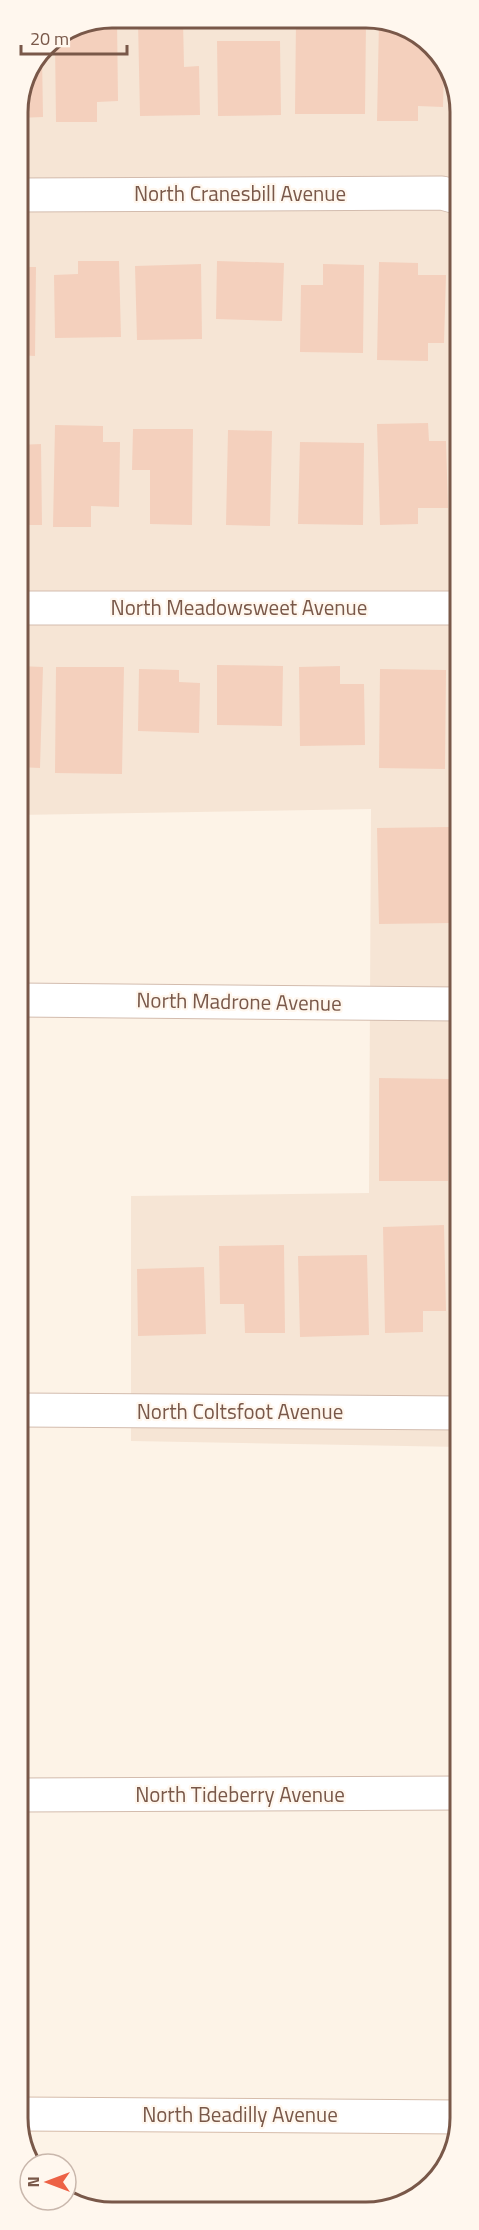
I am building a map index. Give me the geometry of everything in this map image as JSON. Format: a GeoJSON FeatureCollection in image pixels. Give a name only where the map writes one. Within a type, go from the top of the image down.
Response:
{"type":"FeatureCollection","features":[{"type":"Feature","properties":{"kind":"street","name":"North Cranesbill Avenue"},"geometry":{"type":"LineString","coordinates":[[29,195],[442,193],[450,195]]}},
{"type":"Feature","properties":{"kind":"street","name":"North Meadowsweet Avenue"},"geometry":{"type":"LineString","coordinates":[[29,608],[450,608]]}},
{"type":"Feature","properties":{"kind":"street","name":"North Madrone Avenue"},"geometry":{"type":"LineString","coordinates":[[29,1000],[450,1004]]}},
{"type":"Feature","properties":{"kind":"street","name":"North Coltsfoot Avenue"},"geometry":{"type":"LineString","coordinates":[[28,1410],[450,1413]]}},
{"type":"Feature","properties":{"kind":"street","name":"North Tideberry Avenue"},"geometry":{"type":"LineString","coordinates":[[28,1795],[450,1794]]}},
{"type":"Feature","properties":{"kind":"street","name":"North Beadilly Avenue"},"geometry":{"type":"LineString","coordinates":[[28,2114],[450,2117]]}},
{"type":"Feature","properties":{"kind":"shaded area"},"geometry":{"type":"Polygon","coordinates":[[[113,28],[366,28],[383,30],[403,37],[426,53],[442,76],[450,102],[450,1447],[131,1441],[131,1196],[369,1193],[371,809],[29,815],[29,107],[31,91],[46,62],[57,49],[81,35],[113,28]]]}},
{"type":"Feature","properties":{"kind":"building"},"geometry":{"type":"Polygon","coordinates":[[[117,28],[118,101],[97,102],[97,122],[56,122],[55,51],[81,35],[96,30],[117,28]]]}},
{"type":"Feature","properties":{"kind":"building"},"geometry":{"type":"Polygon","coordinates":[[[138,28],[183,28],[184,67],[199,66],[200,115],[140,116],[138,28]]]}},
{"type":"Feature","properties":{"kind":"building"},"geometry":{"type":"Polygon","coordinates":[[[296,28],[366,28],[365,114],[295,114],[296,28]]]}},
{"type":"Feature","properties":{"kind":"building"},"geometry":{"type":"Polygon","coordinates":[[[379,30],[403,37],[426,53],[444,80],[443,107],[418,106],[418,121],[377,121],[379,30]]]}},
{"type":"Feature","properties":{"kind":"building"},"geometry":{"type":"Polygon","coordinates":[[[217,41],[280,41],[281,115],[218,116],[217,41]]]}},
{"type":"Feature","properties":{"kind":"building"},"geometry":{"type":"Polygon","coordinates":[[[42,68],[43,117],[29,118],[31,91],[42,68]]]}},
{"type":"Feature","properties":{"kind":"building"},"geometry":{"type":"Polygon","coordinates":[[[78,261],[119,261],[121,337],[55,338],[54,275],[78,274],[78,261]]]}},
{"type":"Feature","properties":{"kind":"building"},"geometry":{"type":"Polygon","coordinates":[[[217,261],[284,263],[282,321],[216,319],[217,261]]]}},
{"type":"Feature","properties":{"kind":"building"},"geometry":{"type":"Polygon","coordinates":[[[379,262],[418,263],[418,275],[446,275],[444,343],[428,343],[428,361],[377,360],[379,262]]]}},
{"type":"Feature","properties":{"kind":"building"},"geometry":{"type":"Polygon","coordinates":[[[201,264],[202,339],[137,340],[135,266],[201,264]]]}},
{"type":"Feature","properties":{"kind":"building"},"geometry":{"type":"Polygon","coordinates":[[[323,264],[364,265],[363,353],[300,352],[301,285],[323,285],[323,264]]]}},
{"type":"Feature","properties":{"kind":"building"},"geometry":{"type":"Polygon","coordinates":[[[29,267],[36,267],[35,356],[29,356],[29,267]]]}},
{"type":"Feature","properties":{"kind":"building"},"geometry":{"type":"Polygon","coordinates":[[[428,423],[429,441],[446,441],[448,508],[418,508],[418,524],[380,525],[377,424],[428,423]]]}},
{"type":"Feature","properties":{"kind":"building"},"geometry":{"type":"Polygon","coordinates":[[[55,425],[103,426],[103,442],[120,442],[119,507],[91,506],[91,527],[53,527],[55,425]]]}},
{"type":"Feature","properties":{"kind":"building"},"geometry":{"type":"Polygon","coordinates":[[[133,429],[193,429],[192,525],[150,524],[150,470],[132,470],[133,429]]]}},
{"type":"Feature","properties":{"kind":"building"},"geometry":{"type":"Polygon","coordinates":[[[228,430],[272,431],[270,526],[226,525],[228,430]]]}},
{"type":"Feature","properties":{"kind":"building"},"geometry":{"type":"Polygon","coordinates":[[[300,442],[364,443],[363,525],[298,524],[300,442]]]}},
{"type":"Feature","properties":{"kind":"building"},"geometry":{"type":"Polygon","coordinates":[[[41,444],[42,525],[29,525],[29,445],[41,444]]]}},
{"type":"Feature","properties":{"kind":"building"},"geometry":{"type":"Polygon","coordinates":[[[217,665],[283,666],[282,726],[217,725],[217,665]]]}},
{"type":"Feature","properties":{"kind":"building"},"geometry":{"type":"Polygon","coordinates":[[[29,666],[43,667],[40,768],[29,767],[29,666]]]}},
{"type":"Feature","properties":{"kind":"building"},"geometry":{"type":"Polygon","coordinates":[[[340,666],[340,684],[364,684],[365,745],[300,746],[299,667],[340,666]]]}},
{"type":"Feature","properties":{"kind":"building"},"geometry":{"type":"Polygon","coordinates":[[[56,667],[124,667],[122,774],[55,773],[56,667]]]}},
{"type":"Feature","properties":{"kind":"building"},"geometry":{"type":"Polygon","coordinates":[[[139,669],[179,670],[179,682],[200,683],[199,733],[138,731],[139,669]]]}},
{"type":"Feature","properties":{"kind":"building"},"geometry":{"type":"Polygon","coordinates":[[[380,669],[446,670],[445,769],[379,768],[380,669]]]}},
{"type":"Feature","properties":{"kind":"building"},"geometry":{"type":"Polygon","coordinates":[[[449,827],[450,923],[379,924],[377,828],[449,827]]]}},
{"type":"Feature","properties":{"kind":"building"},"geometry":{"type":"Polygon","coordinates":[[[379,1078],[449,1079],[448,1181],[379,1181],[379,1078]]]}},
{"type":"Feature","properties":{"kind":"building"},"geometry":{"type":"Polygon","coordinates":[[[444,1225],[446,1311],[423,1311],[423,1332],[385,1333],[383,1227],[444,1225]]]}},
{"type":"Feature","properties":{"kind":"building"},"geometry":{"type":"Polygon","coordinates":[[[284,1245],[285,1333],[245,1333],[244,1304],[220,1304],[219,1246],[284,1245]]]}},
{"type":"Feature","properties":{"kind":"building"},"geometry":{"type":"Polygon","coordinates":[[[367,1255],[369,1335],[300,1337],[298,1256],[367,1255]]]}},
{"type":"Feature","properties":{"kind":"building"},"geometry":{"type":"Polygon","coordinates":[[[204,1267],[206,1334],[138,1336],[137,1269],[204,1267]]]}}]}
